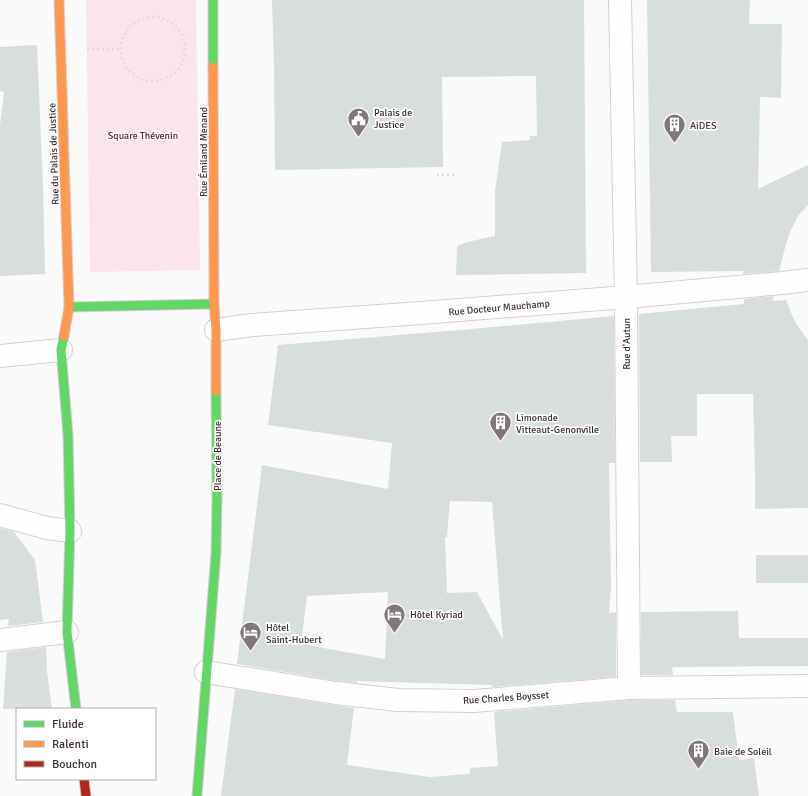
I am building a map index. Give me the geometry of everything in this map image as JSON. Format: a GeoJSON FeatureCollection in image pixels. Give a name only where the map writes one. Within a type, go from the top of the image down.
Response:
{"type":"FeatureCollection","features":[{"type":"Feature","properties":{"kind":"main road","name":"Rue du Palais de Justice"},"geometry":{"type":"LineString","coordinates":[[59,0],[69,307]]}},
{"type":"Feature","properties":{"kind":"main road","name":"Rue Émiland Menand"},"geometry":{"type":"LineString","coordinates":[[213,0],[214,304]]}},
{"type":"Feature","properties":{"kind":"main road"},"geometry":{"type":"LineString","coordinates":[[76,708],[68,632],[70,531],[68,435],[60,350],[69,307],[214,304]]}},
{"type":"Feature","properties":{"kind":"main road","name":"Place de Beaune"},"geometry":{"type":"LineString","coordinates":[[197,796],[216,553],[216,330],[214,304]]}},
{"type":"Feature","properties":{"kind":"main road"},"geometry":{"type":"LineString","coordinates":[[84,780],[86,796]]}},
{"type":"Feature","properties":{"kind":"street","name":"Rue d'Autun"},"geometry":{"type":"LineString","coordinates":[[620,0],[626,297],[629,688]]}},
{"type":"Feature","properties":{"kind":"street","name":"Rue Docteur Mauchamp"},"geometry":{"type":"LineString","coordinates":[[216,330],[626,297],[808,280]]}},
{"type":"Feature","properties":{"kind":"street"},"geometry":{"type":"LineString","coordinates":[[0,356],[60,350]]}},
{"type":"Feature","properties":{"kind":"street"},"geometry":{"type":"LineString","coordinates":[[0,515],[47,528],[70,531]]}},
{"type":"Feature","properties":{"kind":"street"},"geometry":{"type":"LineString","coordinates":[[0,640],[68,632]]}},
{"type":"Feature","properties":{"kind":"street","name":"Rue Charles Boysset"},"geometry":{"type":"LineString","coordinates":[[206,672],[336,694],[398,700],[474,701],[629,688],[808,686]]}},
{"type":"Feature","properties":{"kind":"path"},"geometry":{"type":"LineString","coordinates":[[151,17],[162,18],[171,23],[179,31],[184,40],[185,50],[183,61],[178,70],[170,77],[149,81],[140,79],[131,73],[124,64],[121,50],[121,44],[125,33],[132,25],[151,17]]}},
{"type":"Feature","properties":{"kind":"path"},"geometry":{"type":"LineString","coordinates":[[61,48],[121,50]]}},
{"type":"Feature","properties":{"kind":"path"},"geometry":{"type":"LineString","coordinates":[[437,175],[455,175]]}},
{"type":"Feature","properties":{"kind":"green space","name":"Square Thévenin"},"geometry":{"type":"Polygon","coordinates":[[[86,0],[196,0],[200,270],[90,272],[86,0]]]}},
{"type":"Feature","properties":{"kind":"building","name":"Palais de Justice"},"geometry":{"type":"Polygon","coordinates":[[[272,0],[584,0],[586,273],[456,275],[457,246],[467,242],[495,236],[495,191],[502,142],[530,140],[530,136],[537,136],[536,76],[442,77],[443,167],[275,170],[272,0]]]}},
{"type":"Feature","properties":{"kind":"building"},"geometry":{"type":"Polygon","coordinates":[[[647,0],[750,0],[749,24],[782,24],[781,98],[760,97],[758,189],[808,165],[808,205],[798,216],[790,232],[779,271],[743,274],[743,271],[651,272],[647,0]]]}},
{"type":"Feature","properties":{"kind":"building"},"geometry":{"type":"Polygon","coordinates":[[[37,45],[45,274],[0,276],[0,125],[4,92],[0,91],[0,47],[37,45]]]}},
{"type":"Feature","properties":{"kind":"building"},"geometry":{"type":"Polygon","coordinates":[[[774,296],[773,301],[786,300],[797,325],[808,340],[808,508],[755,509],[753,394],[697,394],[697,436],[671,436],[672,462],[640,462],[639,314],[744,304],[744,299],[774,296]]]}},
{"type":"Feature","properties":{"kind":"building"},"geometry":{"type":"Polygon","coordinates":[[[614,316],[615,463],[609,463],[611,588],[609,613],[616,612],[616,677],[492,687],[492,685],[357,681],[357,683],[237,664],[262,465],[388,489],[392,443],[268,425],[278,345],[614,316]],[[450,501],[447,537],[445,537],[447,593],[477,592],[503,640],[492,502],[450,501]],[[388,592],[307,596],[301,644],[385,659],[388,592]]]}},
{"type":"Feature","properties":{"kind":"building"},"geometry":{"type":"Polygon","coordinates":[[[0,528],[14,532],[35,560],[43,622],[8,626],[9,619],[0,620],[0,528]]]}},
{"type":"Feature","properties":{"kind":"building"},"geometry":{"type":"Polygon","coordinates":[[[756,555],[808,555],[808,583],[756,583],[756,555]]]}},
{"type":"Feature","properties":{"kind":"building"},"geometry":{"type":"Polygon","coordinates":[[[738,611],[739,638],[808,638],[808,666],[672,667],[673,675],[641,675],[641,612],[738,611]]]}},
{"type":"Feature","properties":{"kind":"building"},"geometry":{"type":"Polygon","coordinates":[[[46,647],[47,672],[52,708],[3,709],[7,652],[46,647]]]}},
{"type":"Feature","properties":{"kind":"building"},"geometry":{"type":"Polygon","coordinates":[[[235,689],[354,708],[347,765],[430,777],[470,774],[470,768],[498,766],[494,712],[630,700],[675,700],[677,712],[733,712],[739,760],[754,758],[759,796],[221,796],[235,689]]]}},
{"type":"Feature","properties":{"kind":"traffic: fast"},"geometry":{"type":"LineString","coordinates":[[213,0],[213,67]]}},
{"type":"Feature","properties":{"kind":"traffic: fast"},"geometry":{"type":"LineString","coordinates":[[69,307],[214,304]]}},
{"type":"Feature","properties":{"kind":"traffic: fast"},"geometry":{"type":"LineString","coordinates":[[64,336],[61,350],[68,435],[70,531],[67,632],[76,708]]}},
{"type":"Feature","properties":{"kind":"traffic: fast"},"geometry":{"type":"LineString","coordinates":[[197,796],[216,553],[216,391]]}},
{"type":"Feature","properties":{"kind":"traffic: slow"},"geometry":{"type":"LineString","coordinates":[[59,0],[69,307],[64,336]]}},
{"type":"Feature","properties":{"kind":"traffic: slow"},"geometry":{"type":"LineString","coordinates":[[213,67],[216,391]]}},
{"type":"Feature","properties":{"kind":"traffic: jam"},"geometry":{"type":"LineString","coordinates":[[84,780],[86,796]]}},
{"type":"Feature","properties":{"kind":"place","name":"Palais de Justice"},"geometry":{"type":"Point","coordinates":[359,138]}},
{"type":"Feature","properties":{"kind":"place","name":"AiDES"},"geometry":{"type":"Point","coordinates":[674,144]}},
{"type":"Feature","properties":{"kind":"place","name":"Limonade Vitteaut-Genonville"},"geometry":{"type":"Point","coordinates":[501,442]}},
{"type":"Feature","properties":{"kind":"place","name":"Hôtel Kyriad"},"geometry":{"type":"Point","coordinates":[395,634]}},
{"type":"Feature","properties":{"kind":"place","name":"Hôtel Saint-Hubert"},"geometry":{"type":"Point","coordinates":[251,652]}},
{"type":"Feature","properties":{"kind":"place","name":"Baie de Soleil"},"geometry":{"type":"Point","coordinates":[699,770]}}]}
